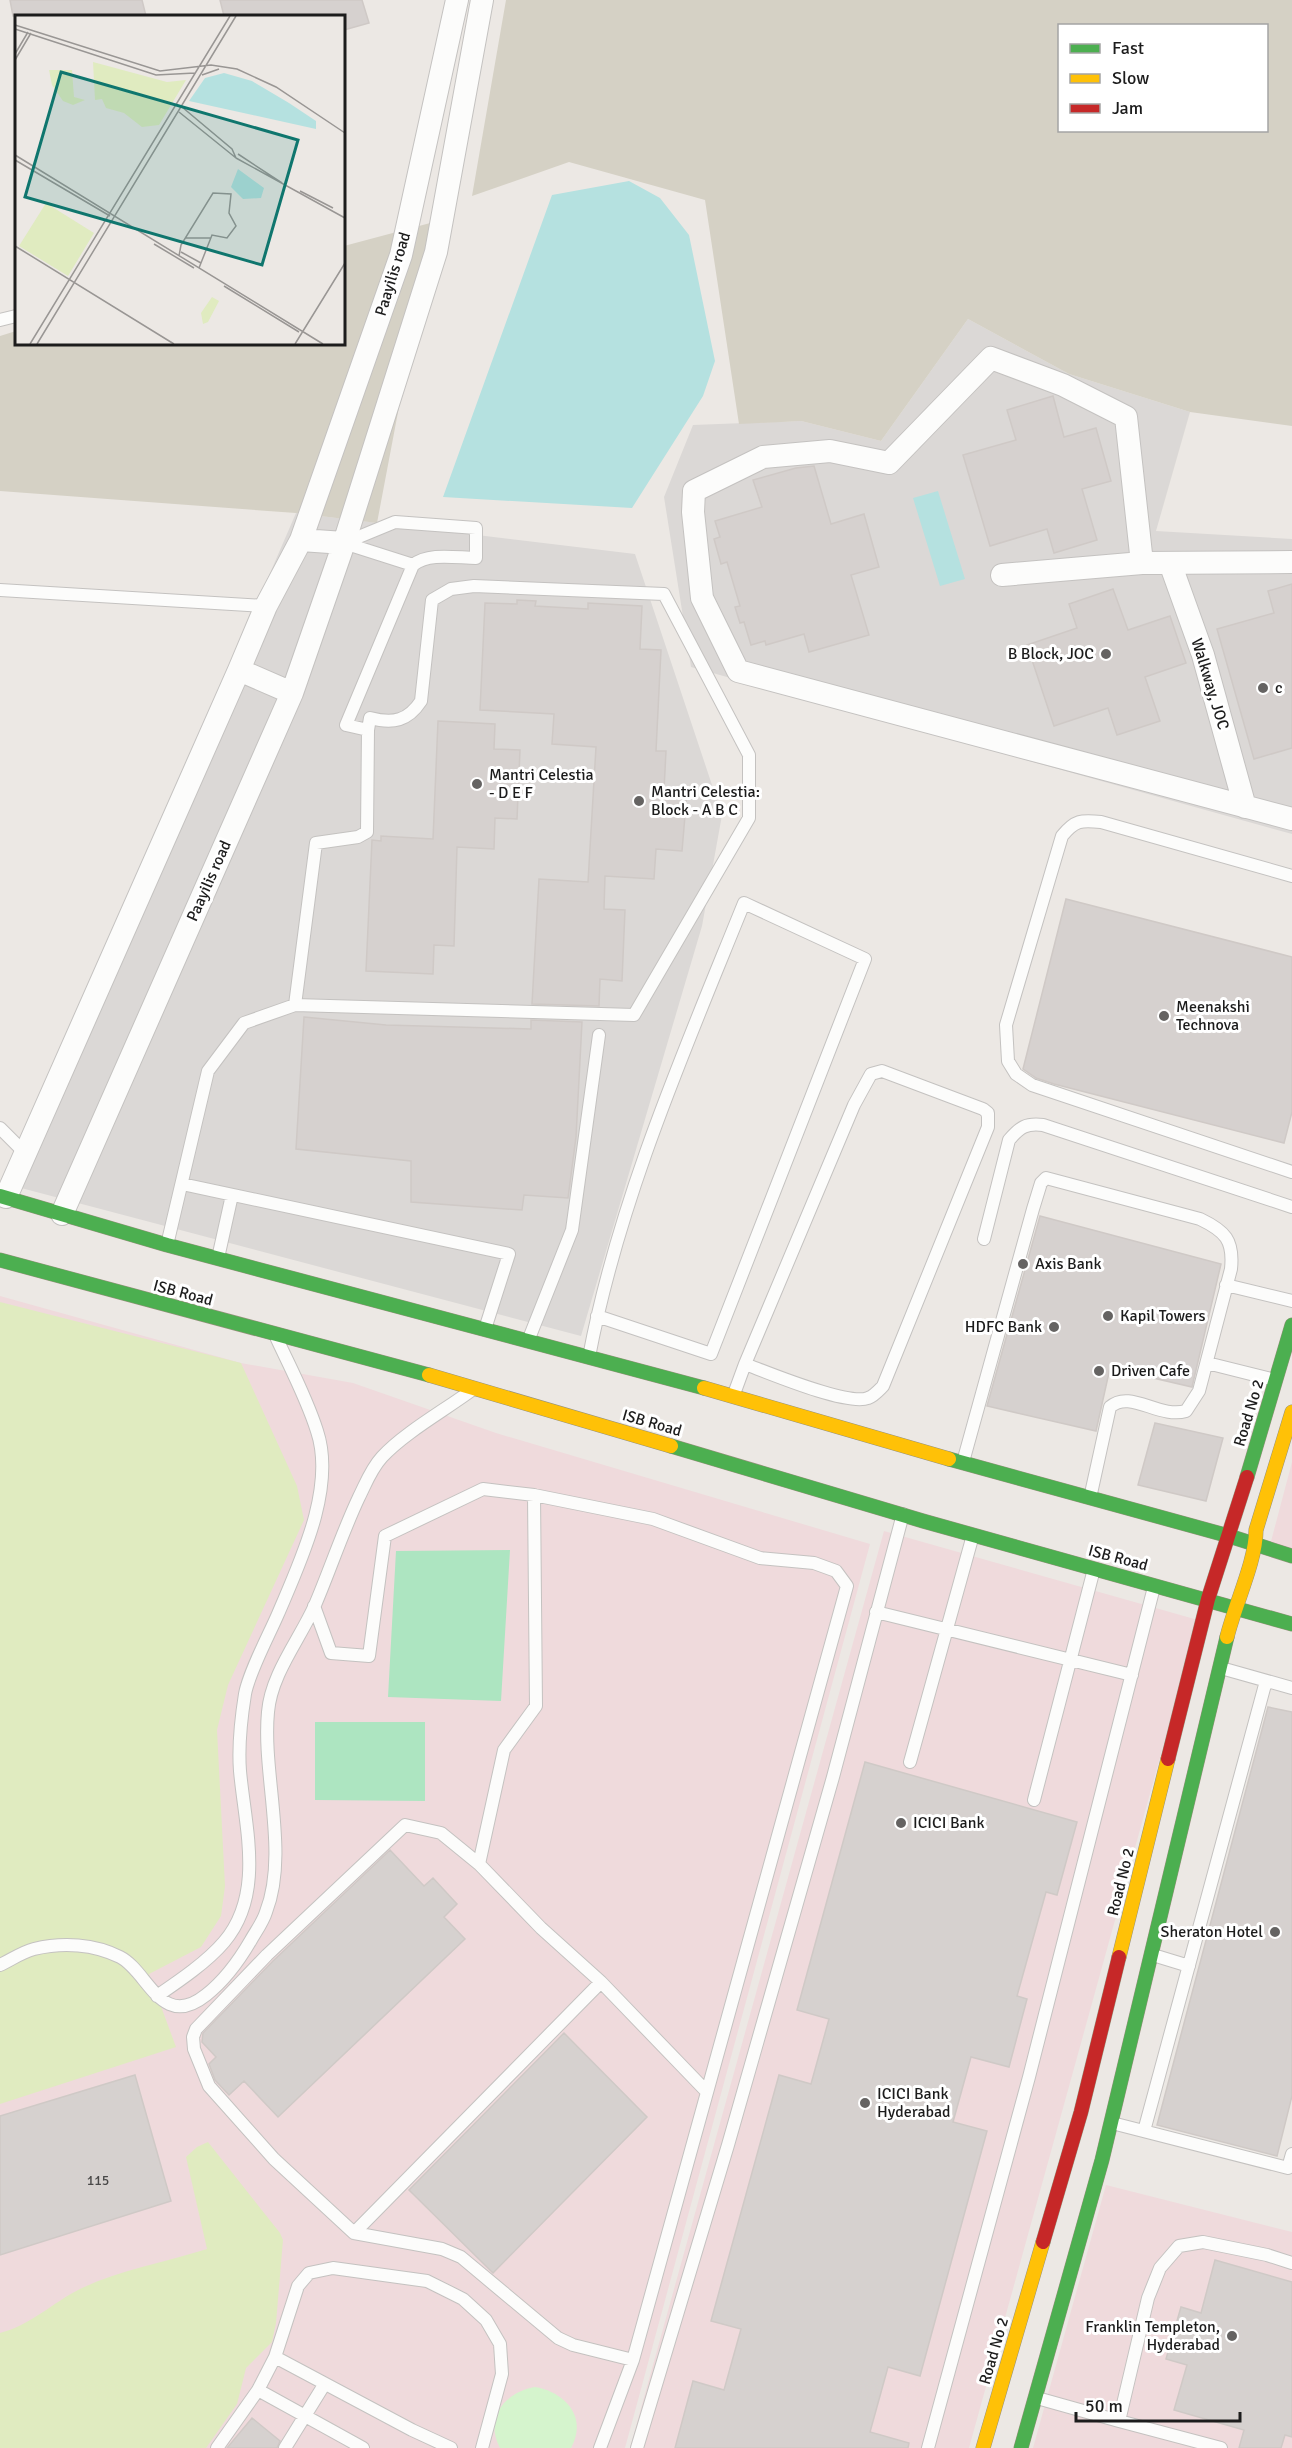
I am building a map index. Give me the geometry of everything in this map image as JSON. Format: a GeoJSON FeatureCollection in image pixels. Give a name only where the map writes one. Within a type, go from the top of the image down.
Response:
{"type":"FeatureCollection","features":[{"type":"Feature","properties":{"kind":"main road"},"geometry":{"type":"LineString","coordinates":[[3,1196],[167,1245],[734,1395],[962,1463],[1229,1536],[1292,1556]]}},
{"type":"Feature","properties":{"kind":"main road","name":"ISB Road"},"geometry":{"type":"LineString","coordinates":[[0,1260],[476,1388],[973,1535],[1292,1624]]}},
{"type":"Feature","properties":{"kind":"main road","name":"Road No 2"},"geometry":{"type":"LineString","coordinates":[[982,2448],[1081,2112],[1208,1599],[1292,1325]]}},
{"type":"Feature","properties":{"kind":"main road"},"geometry":{"type":"LineString","coordinates":[[1021,2448],[1111,2123],[1234,1608],[1256,1546],[1256,1530],[1292,1412]]}},
{"type":"Feature","properties":{"kind":"street","name":"Paayilis road"},"geometry":{"type":"LineString","coordinates":[[3,1196],[25,1153],[266,606],[300,540],[401,255],[457,0]]}},
{"type":"Feature","properties":{"kind":"street","name":"Paayilis road"},"geometry":{"type":"LineString","coordinates":[[62,1214],[292,693],[344,543],[436,252],[482,0]]}},
{"type":"Feature","properties":{"kind":"street"},"geometry":{"type":"LineString","coordinates":[[1142,563],[1126,417],[1063,385],[991,358],[889,464],[830,451],[763,457],[694,490],[693,512],[702,598],[738,671],[1292,819]]}},
{"type":"Feature","properties":{"kind":"street"},"geometry":{"type":"LineString","coordinates":[[300,540],[344,543]]}},
{"type":"Feature","properties":{"kind":"street"},"geometry":{"type":"LineString","coordinates":[[1002,575],[1142,563],[1292,562]]}},
{"type":"Feature","properties":{"kind":"street","name":"Walkway, JOC"},"geometry":{"type":"LineString","coordinates":[[1170,563],[1203,655],[1245,807]]}},
{"type":"Feature","properties":{"kind":"street"},"geometry":{"type":"LineString","coordinates":[[239,670],[292,693]]}},
{"type":"Feature","properties":{"kind":"lane"},"geometry":{"type":"LineString","coordinates":[[0,320],[15,316]]}},
{"type":"Feature","properties":{"kind":"lane"},"geometry":{"type":"LineString","coordinates":[[344,543],[395,522],[476,528],[476,558],[434,557],[420,559],[413,565],[346,725],[368,730]]}},
{"type":"Feature","properties":{"kind":"lane"},"geometry":{"type":"LineString","coordinates":[[344,543],[413,565]]}},
{"type":"Feature","properties":{"kind":"lane"},"geometry":{"type":"LineString","coordinates":[[167,1245],[208,1071],[244,1023],[296,1005],[634,1015],[749,818],[749,755],[664,594],[474,586],[451,589],[432,600],[421,701],[414,713],[397,720],[381,721],[370,718],[366,832],[358,837],[316,843],[296,1005]]}},
{"type":"Feature","properties":{"kind":"lane"},"geometry":{"type":"LineString","coordinates":[[0,590],[266,606]]}},
{"type":"Feature","properties":{"kind":"lane"},"geometry":{"type":"LineString","coordinates":[[1292,876],[1101,822],[1084,820],[1071,824],[1062,836],[1005,1025],[1008,1061],[1016,1074],[1032,1085],[1292,1172]]}},
{"type":"Feature","properties":{"kind":"lane"},"geometry":{"type":"LineString","coordinates":[[588,1358],[597,1316],[624,1219],[658,1123],[744,903],[865,959],[711,1354],[597,1316]]}},
{"type":"Feature","properties":{"kind":"lane"},"geometry":{"type":"LineString","coordinates":[[528,1341],[572,1230],[599,1035]]}},
{"type":"Feature","properties":{"kind":"lane"},"geometry":{"type":"LineString","coordinates":[[734,1395],[745,1364],[854,1105],[871,1074],[882,1071],[983,1109],[988,1113],[988,1127],[883,1386],[870,1398],[858,1400],[788,1380],[745,1364]]}},
{"type":"Feature","properties":{"kind":"lane"},"geometry":{"type":"LineString","coordinates":[[984,1239],[1009,1140],[1020,1127],[1029,1124],[1043,1125],[1292,1207]]}},
{"type":"Feature","properties":{"kind":"lane"},"geometry":{"type":"LineString","coordinates":[[0,1128],[25,1153]]}},
{"type":"Feature","properties":{"kind":"lane"},"geometry":{"type":"LineString","coordinates":[[962,1463],[1041,1183],[1046,1178],[1200,1219],[1214,1225],[1222,1232],[1229,1241],[1232,1254],[1199,1391],[1186,1411],[1174,1414],[1126,1400],[1117,1401],[1110,1407],[1090,1499]]}},
{"type":"Feature","properties":{"kind":"lane"},"geometry":{"type":"LineString","coordinates":[[182,1184],[509,1254],[485,1329]]}},
{"type":"Feature","properties":{"kind":"lane"},"geometry":{"type":"LineString","coordinates":[[218,1258],[232,1195]]}},
{"type":"Feature","properties":{"kind":"lane"},"geometry":{"type":"LineString","coordinates":[[1226,1285],[1292,1301]]}},
{"type":"Feature","properties":{"kind":"lane"},"geometry":{"type":"LineString","coordinates":[[157,1996],[182,1979],[224,1942],[240,1915],[249,1886],[249,1842],[240,1768],[240,1729],[246,1690],[287,1593],[317,1511],[323,1466],[318,1433],[275,1335]]}},
{"type":"Feature","properties":{"kind":"lane"},"geometry":{"type":"LineString","coordinates":[[1206,1363],[1276,1380]]}},
{"type":"Feature","properties":{"kind":"lane"},"geometry":{"type":"LineString","coordinates":[[778,1408],[788,1380]]}},
{"type":"Feature","properties":{"kind":"lane"},"geometry":{"type":"LineString","coordinates":[[0,1965],[33,1950],[70,1944],[97,1948],[123,1958],[157,1996],[170,2004],[186,2005],[206,1995],[242,1956],[267,1911],[275,1869],[267,1748],[267,1710],[277,1679],[314,1606],[347,1522],[372,1469],[383,1455],[476,1388]]}},
{"type":"Feature","properties":{"kind":"lane"},"geometry":{"type":"LineString","coordinates":[[314,1606],[331,1653],[369,1656],[385,1536],[483,1489],[534,1495],[653,1520],[760,1558],[814,1563],[836,1571],[847,1586],[633,2360],[600,2448]]}},
{"type":"Feature","properties":{"kind":"lane"},"geometry":{"type":"LineString","coordinates":[[479,1864],[504,1750],[536,1706],[534,1495]]}},
{"type":"Feature","properties":{"kind":"lane"},"geometry":{"type":"LineString","coordinates":[[638,2448],[810,1858],[903,1514]]}},
{"type":"Feature","properties":{"kind":"lane"},"geometry":{"type":"LineString","coordinates":[[910,1762],[973,1535]]}},
{"type":"Feature","properties":{"kind":"lane"},"geometry":{"type":"LineString","coordinates":[[1034,1800],[1094,1568]]}},
{"type":"Feature","properties":{"kind":"lane"},"geometry":{"type":"LineString","coordinates":[[928,2448],[1029,2077],[1155,1585]]}},
{"type":"Feature","properties":{"kind":"lane"},"geometry":{"type":"LineString","coordinates":[[876,1612],[1132,1675]]}},
{"type":"Feature","properties":{"kind":"lane"},"geometry":{"type":"LineString","coordinates":[[1220,1668],[1292,1688]]}},
{"type":"Feature","properties":{"kind":"lane"},"geometry":{"type":"LineString","coordinates":[[1144,2131],[1266,1681]]}},
{"type":"Feature","properties":{"kind":"lane"},"geometry":{"type":"LineString","coordinates":[[633,2360],[573,2345],[558,2338],[461,2257],[442,2249],[354,2233],[274,2159],[209,2086],[194,2049],[193,2037],[196,2029],[267,1955],[405,1825],[441,1833],[479,1864],[541,1928],[601,1982],[707,2092]]}},
{"type":"Feature","properties":{"kind":"lane"},"geometry":{"type":"LineString","coordinates":[[1151,1954],[1189,1966]]}},
{"type":"Feature","properties":{"kind":"lane"},"geometry":{"type":"LineString","coordinates":[[354,2233],[601,1982]]}},
{"type":"Feature","properties":{"kind":"lane"},"geometry":{"type":"LineString","coordinates":[[1111,2123],[1288,2168],[1292,2154]]}},
{"type":"Feature","properties":{"kind":"lane"},"geometry":{"type":"LineString","coordinates":[[1119,2421],[1148,2298],[1160,2268],[1179,2246],[1203,2242],[1267,2255],[1292,2263]]}},
{"type":"Feature","properties":{"kind":"lane"},"geometry":{"type":"LineString","coordinates":[[217,2448],[258,2390],[275,2357],[298,2286],[309,2273],[333,2268],[427,2281],[463,2299],[486,2320],[500,2344],[502,2374],[482,2448]]}},
{"type":"Feature","properties":{"kind":"lane"},"geometry":{"type":"LineString","coordinates":[[275,2357],[324,2385],[451,2448]]}},
{"type":"Feature","properties":{"kind":"lane"},"geometry":{"type":"LineString","coordinates":[[285,2448],[324,2385]]}},
{"type":"Feature","properties":{"kind":"lane"},"geometry":{"type":"LineString","coordinates":[[258,2390],[306,2415],[356,2446]]}},
{"type":"Feature","properties":{"kind":"lane"},"geometry":{"type":"LineString","coordinates":[[1035,2398],[1221,2448]]}},
{"type":"Feature","properties":{"kind":"shaded area"},"geometry":{"type":"Polygon","coordinates":[[[506,0],[1292,0],[1292,426],[1190,412],[1069,374],[968,319],[881,441],[801,421],[739,424],[705,200],[569,162],[472,196],[506,0]]]}},
{"type":"Feature","properties":{"kind":"shaded area"},"geometry":{"type":"Polygon","coordinates":[[[434,222],[377,523],[296,513],[0,491],[0,336],[15,331],[15,345],[345,345],[345,246],[434,222]]]}},
{"type":"Feature","properties":{"kind":"shaded area"},"geometry":{"type":"Polygon","coordinates":[[[968,319],[1069,374],[1190,412],[1156,531],[1292,539],[1292,834],[691,667],[664,497],[693,425],[801,421],[881,441],[968,319]]]}},
{"type":"Feature","properties":{"kind":"shaded area"},"geometry":{"type":"Polygon","coordinates":[[[296,513],[635,554],[722,815],[702,926],[581,1336],[6,1184],[296,513]]]}},
{"type":"Feature","properties":{"kind":"shaded area"},"geometry":{"type":"Polygon","coordinates":[[[0,1296],[241,1363],[353,1383],[496,1433],[870,1544],[625,2448],[0,2448],[0,1296]]]}},
{"type":"Feature","properties":{"kind":"shaded area"},"geometry":{"type":"Polygon","coordinates":[[[1292,1462],[1292,1555],[1269,1549],[1292,1462]]]}},
{"type":"Feature","properties":{"kind":"shaded area","name":"ICICI Bank"},"geometry":{"type":"Polygon","coordinates":[[[884,1531],[1198,1620],[969,2448],[630,2448],[884,1531]]]}},
{"type":"Feature","properties":{"kind":"shaded area"},"geometry":{"type":"Polygon","coordinates":[[[1106,2185],[1292,2232],[1292,2448],[1033,2448],[1106,2185]]]}},
{"type":"Feature","properties":{"kind":"green space"},"geometry":{"type":"Polygon","coordinates":[[[0,1302],[241,1363],[297,1486],[304,1520],[228,1685],[217,1730],[225,1886],[221,1916],[201,1947],[149,1974],[176,2047],[0,2104],[0,1302]]]}},
{"type":"Feature","properties":{"kind":"green space"},"geometry":{"type":"Polygon","coordinates":[[[510,1550],[501,1701],[388,1697],[396,1551],[510,1550]]]}},
{"type":"Feature","properties":{"kind":"green space"},"geometry":{"type":"Polygon","coordinates":[[[315,1722],[425,1722],[425,1801],[315,1800],[315,1722]]]}},
{"type":"Feature","properties":{"kind":"green space"},"geometry":{"type":"Polygon","coordinates":[[[208,2142],[280,2233],[283,2240],[276,2323],[272,2342],[246,2368],[237,2404],[206,2448],[0,2448],[0,2333],[22,2325],[95,2282],[207,2249],[186,2157],[197,2147],[208,2142]]]}},
{"type":"Feature","properties":{"kind":"green space"},"geometry":{"type":"Polygon","coordinates":[[[535,2387],[556,2394],[571,2408],[577,2426],[576,2437],[571,2448],[500,2448],[494,2427],[500,2408],[515,2394],[535,2387]]]}},
{"type":"Feature","properties":{"kind":"water"},"geometry":{"type":"Polygon","coordinates":[[[629,181],[660,198],[689,235],[715,361],[703,396],[632,508],[443,497],[552,195],[629,181]]]}},
{"type":"Feature","properties":{"kind":"water"},"geometry":{"type":"Polygon","coordinates":[[[938,491],[965,579],[940,586],[913,498],[938,491]]]}},
{"type":"Feature","properties":{"kind":"building"},"geometry":{"type":"Polygon","coordinates":[[[10,0],[142,0],[146,15],[15,15],[13,16],[10,0]]]}},
{"type":"Feature","properties":{"kind":"building"},"geometry":{"type":"Polygon","coordinates":[[[220,0],[362,0],[369,23],[345,30],[345,15],[224,15],[220,0]]]}},
{"type":"Feature","properties":{"kind":"building"},"geometry":{"type":"Polygon","coordinates":[[[1053,396],[1064,437],[1096,428],[1111,481],[1082,489],[1097,540],[1054,553],[1047,529],[990,546],[963,455],[1016,440],[1007,410],[1053,396]]]}},
{"type":"Feature","properties":{"kind":"building"},"geometry":{"type":"Polygon","coordinates":[[[814,466],[831,524],[864,514],[879,567],[851,575],[869,635],[809,652],[804,634],[766,645],[765,641],[751,645],[744,622],[740,623],[735,607],[740,606],[727,562],[721,564],[714,539],[720,537],[715,521],[762,507],[753,480],[796,468],[814,466]]]}},
{"type":"Feature","properties":{"kind":"building","name":"c"},"geometry":{"type":"Polygon","coordinates":[[[1292,584],[1292,748],[1254,759],[1217,629],[1274,613],[1268,591],[1292,584]]]}},
{"type":"Feature","properties":{"kind":"building","name":"B Block, JOC"},"geometry":{"type":"Polygon","coordinates":[[[1113,589],[1128,630],[1170,616],[1186,663],[1145,677],[1160,721],[1117,735],[1108,708],[1054,726],[1027,645],[1077,628],[1069,604],[1113,589]]]}},
{"type":"Feature","properties":{"kind":"building","name":"Mantri Celestia: Block - A B C"},"geometry":{"type":"Polygon","coordinates":[[[517,600],[536,601],[535,606],[588,609],[588,603],[642,606],[640,649],[661,650],[656,751],[666,751],[664,790],[687,792],[682,851],[656,849],[654,879],[605,876],[604,909],[625,910],[622,981],[600,979],[599,1006],[532,1004],[539,879],[588,882],[596,747],[552,744],[554,714],[480,710],[485,603],[517,604],[517,600]]]}},
{"type":"Feature","properties":{"kind":"building","name":"Mantri Celestia - D E F"},"geometry":{"type":"Polygon","coordinates":[[[438,721],[495,724],[494,749],[520,750],[517,819],[495,818],[494,849],[457,847],[454,946],[434,945],[433,974],[366,971],[372,840],[381,841],[381,836],[433,839],[438,721]]]}},
{"type":"Feature","properties":{"kind":"building","name":"Meenakshi Technova"},"geometry":{"type":"Polygon","coordinates":[[[1066,899],[1292,957],[1292,1112],[1284,1143],[1054,1084],[1036,1078],[1023,1069],[1066,899]]]}},
{"type":"Feature","properties":{"kind":"building"},"geometry":{"type":"Polygon","coordinates":[[[304,1017],[386,1025],[531,1029],[531,1020],[582,1022],[576,1137],[568,1198],[524,1195],[522,1210],[411,1202],[411,1161],[296,1149],[304,1017]]]}},
{"type":"Feature","properties":{"kind":"building","name":"Kapil Towers"},"geometry":{"type":"Polygon","coordinates":[[[1040,1216],[1221,1264],[1192,1387],[1110,1368],[1096,1431],[987,1406],[1040,1216]]]}},
{"type":"Feature","properties":{"kind":"building"},"geometry":{"type":"Polygon","coordinates":[[[1155,1423],[1223,1438],[1206,1501],[1138,1485],[1155,1423]]]}},
{"type":"Feature","properties":{"kind":"building"},"geometry":{"type":"Polygon","coordinates":[[[1268,1707],[1292,1712],[1292,2096],[1277,2156],[1157,2125],[1268,1707]]]}},
{"type":"Feature","properties":{"kind":"building","name":"ICICI Bank Hyderabad"},"geometry":{"type":"Polygon","coordinates":[[[865,1762],[1077,1822],[1057,1895],[1046,1892],[1017,1996],[1027,1999],[1009,2067],[971,2057],[953,2122],[987,2131],[920,2376],[888,2367],[870,2432],[909,2443],[908,2448],[675,2448],[693,2381],[724,2390],[741,2329],[711,2321],[779,2075],[811,2084],[829,2019],[797,2010],[865,1762]]]}},
{"type":"Feature","properties":{"kind":"building"},"geometry":{"type":"Polygon","coordinates":[[[390,1850],[424,1886],[433,1878],[457,1904],[444,1917],[465,1939],[278,2117],[244,2081],[229,2095],[215,2080],[209,2064],[216,2057],[202,2042],[203,2033],[273,1961],[390,1850]]]}},
{"type":"Feature","properties":{"kind":"building"},"geometry":{"type":"Polygon","coordinates":[[[564,2033],[647,2117],[493,2273],[409,2190],[564,2033]]]}},
{"type":"Feature","properties":{"kind":"building"},"geometry":{"type":"Polygon","coordinates":[[[135,2075],[171,2201],[0,2255],[0,2116],[135,2075]]]}},
{"type":"Feature","properties":{"kind":"building","name":"Franklin Templeton, Hyderabad"},"geometry":{"type":"Polygon","coordinates":[[[1215,2260],[1292,2282],[1292,2437],[1285,2435],[1281,2448],[1239,2448],[1244,2430],[1174,2410],[1187,2365],[1166,2359],[1181,2307],[1201,2313],[1215,2260]]]}},
{"type":"Feature","properties":{"kind":"building"},"geometry":{"type":"Polygon","coordinates":[[[252,2418],[280,2441],[277,2448],[227,2448],[252,2418]]]}},
{"type":"Feature","properties":{"kind":"traffic: fast"},"geometry":{"type":"LineString","coordinates":[[0,1196],[167,1245],[704,1388]]}},
{"type":"Feature","properties":{"kind":"traffic: fast"},"geometry":{"type":"LineString","coordinates":[[0,1260],[429,1375]]}},
{"type":"Feature","properties":{"kind":"traffic: fast"},"geometry":{"type":"LineString","coordinates":[[1247,1477],[1292,1325]]}},
{"type":"Feature","properties":{"kind":"traffic: fast"},"geometry":{"type":"LineString","coordinates":[[671,1446],[923,1521],[1292,1624]]}},
{"type":"Feature","properties":{"kind":"traffic: fast"},"geometry":{"type":"LineString","coordinates":[[949,1459],[1229,1536],[1292,1556]]}},
{"type":"Feature","properties":{"kind":"traffic: fast"},"geometry":{"type":"LineString","coordinates":[[1021,2448],[1102,2160],[1227,1637]]}},
{"type":"Feature","properties":{"kind":"traffic: slow"},"geometry":{"type":"LineString","coordinates":[[429,1375],[671,1446]]}},
{"type":"Feature","properties":{"kind":"traffic: slow"},"geometry":{"type":"LineString","coordinates":[[704,1388],[949,1459]]}},
{"type":"Feature","properties":{"kind":"traffic: slow"},"geometry":{"type":"LineString","coordinates":[[1227,1637],[1249,1569],[1256,1530],[1292,1412]]}},
{"type":"Feature","properties":{"kind":"traffic: slow"},"geometry":{"type":"LineString","coordinates":[[1119,1957],[1168,1759]]}},
{"type":"Feature","properties":{"kind":"traffic: slow"},"geometry":{"type":"LineString","coordinates":[[983,2448],[1043,2242]]}},
{"type":"Feature","properties":{"kind":"traffic: jam"},"geometry":{"type":"LineString","coordinates":[[1168,1759],[1208,1599],[1247,1477]]}},
{"type":"Feature","properties":{"kind":"traffic: jam"},"geometry":{"type":"LineString","coordinates":[[1043,2242],[1081,2112],[1119,1957]]}},
{"type":"Feature","properties":{"kind":"place","name":"B Block, JOC"},"geometry":{"type":"Point","coordinates":[1106,654]}},
{"type":"Feature","properties":{"kind":"place","name":"c"},"geometry":{"type":"Point","coordinates":[1263,688]}},
{"type":"Feature","properties":{"kind":"place","name":"Mantri Celestia - D E F"},"geometry":{"type":"Point","coordinates":[477,784]}},
{"type":"Feature","properties":{"kind":"place","name":"Mantri Celestia: Block - A B C"},"geometry":{"type":"Point","coordinates":[639,801]}},
{"type":"Feature","properties":{"kind":"place","name":"Meenakshi Technova"},"geometry":{"type":"Point","coordinates":[1164,1016]}},
{"type":"Feature","properties":{"kind":"place","name":"Axis Bank"},"geometry":{"type":"Point","coordinates":[1023,1264]}},
{"type":"Feature","properties":{"kind":"place","name":"Kapil Towers"},"geometry":{"type":"Point","coordinates":[1108,1316]}},
{"type":"Feature","properties":{"kind":"place","name":"HDFC Bank"},"geometry":{"type":"Point","coordinates":[1054,1327]}},
{"type":"Feature","properties":{"kind":"place","name":"Driven Cafe"},"geometry":{"type":"Point","coordinates":[1099,1371]}},
{"type":"Feature","properties":{"kind":"place","name":"ICICI Bank"},"geometry":{"type":"Point","coordinates":[901,1823]}},
{"type":"Feature","properties":{"kind":"place","name":"Sheraton Hotel"},"geometry":{"type":"Point","coordinates":[1275,1932]}},
{"type":"Feature","properties":{"kind":"place","name":"ICICI Bank Hyderabad"},"geometry":{"type":"Point","coordinates":[865,2103]}},
{"type":"Feature","properties":{"kind":"place","name":"Franklin Templeton, Hyderabad"},"geometry":{"type":"Point","coordinates":[1232,2336]}}]}
